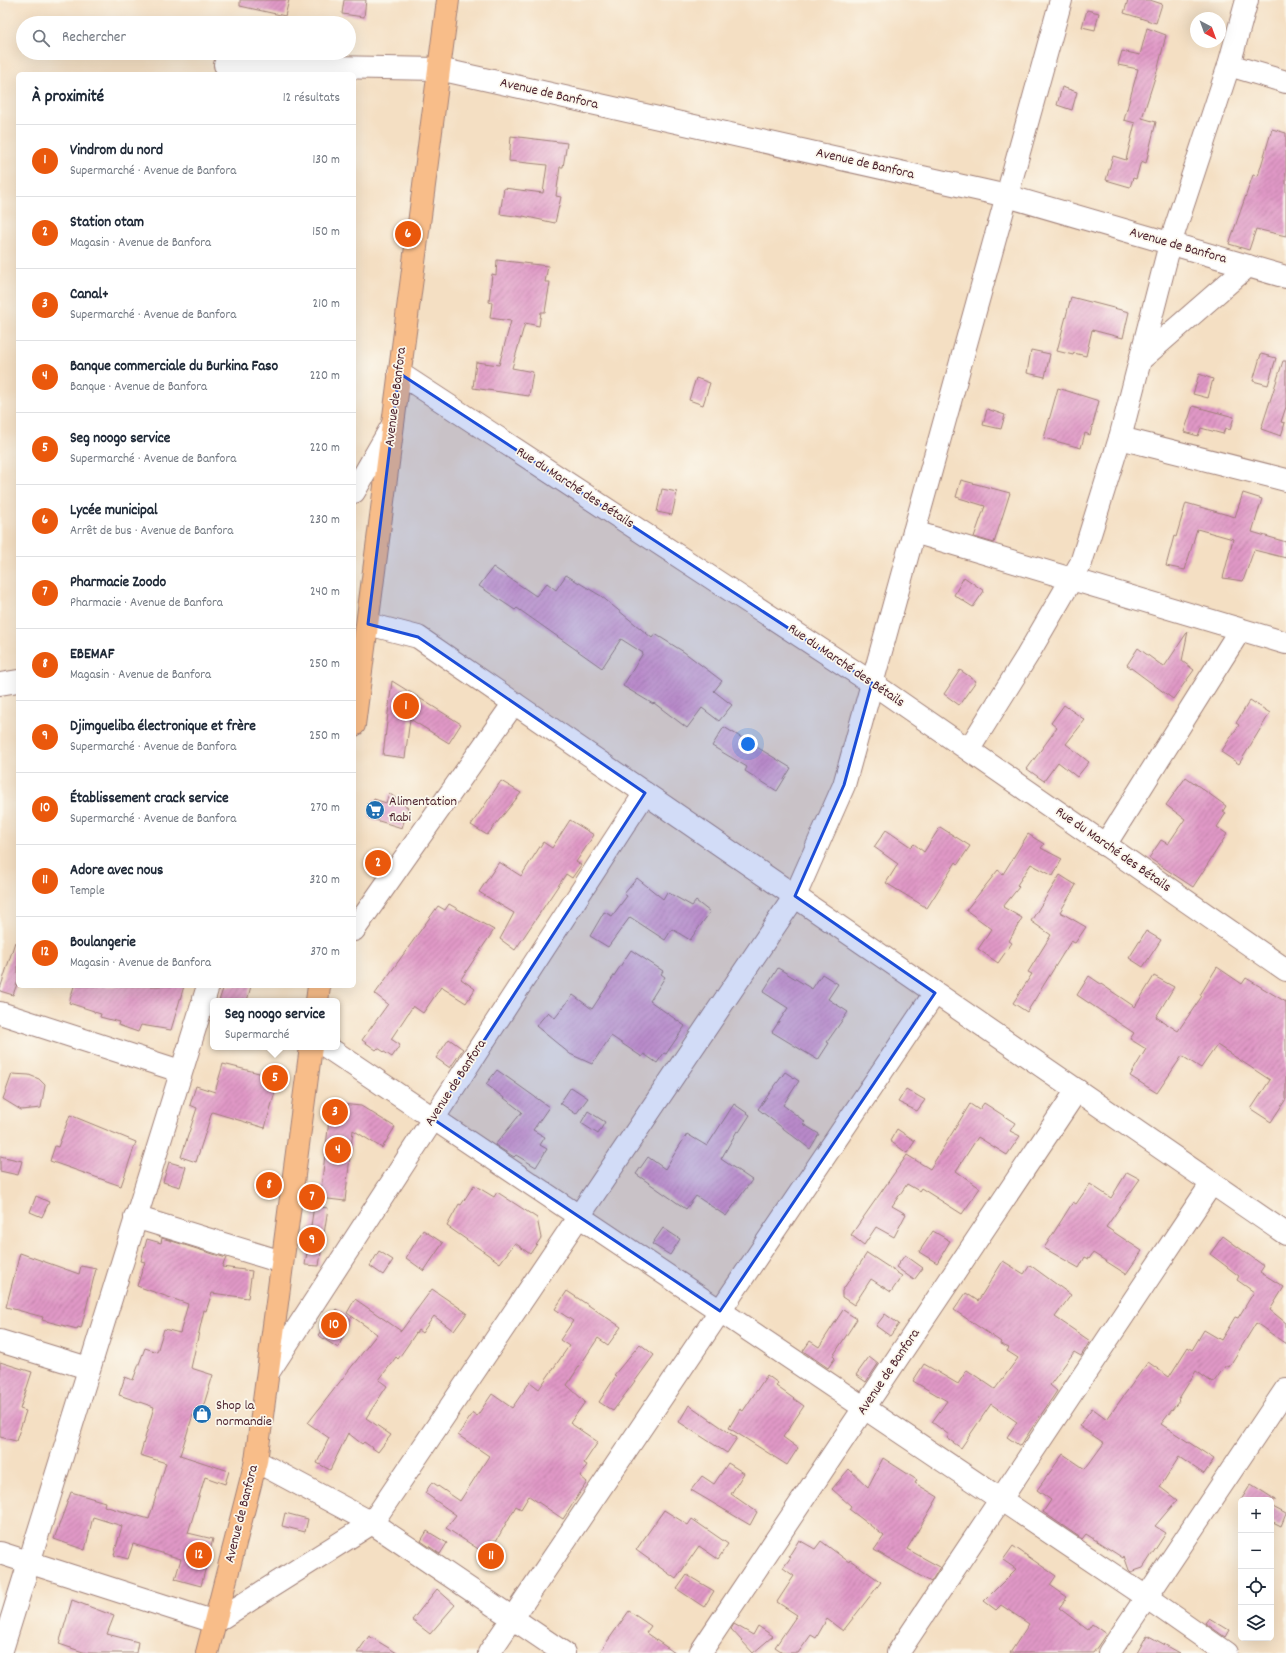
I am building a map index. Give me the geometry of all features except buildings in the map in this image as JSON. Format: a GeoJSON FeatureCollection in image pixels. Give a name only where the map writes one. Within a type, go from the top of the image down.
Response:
{"type":"FeatureCollection","features":[{"type":"Feature","properties":{"kind":"main road","name":"Avenue de Banfora"},"geometry":{"type":"LineString","coordinates":[[356,711],[448,0]]}},
{"type":"Feature","properties":{"kind":"main road"},"geometry":{"type":"LineString","coordinates":[[317,998],[319,988]]}},
{"type":"Feature","properties":{"kind":"main road","name":"Avenue de Banfora"},"geometry":{"type":"LineString","coordinates":[[207,1653],[256,1461],[311,1050]]}},
{"type":"Feature","properties":{"kind":"street"},"geometry":{"type":"LineString","coordinates":[[0,1553],[215,1622],[372,1523],[794,896],[844,785],[1061,0]]}},
{"type":"Feature","properties":{"kind":"street"},"geometry":{"type":"LineString","coordinates":[[969,749],[1027,656],[1081,563],[1120,438],[1170,244],[1229,65],[1247,0]]}},
{"type":"Feature","properties":{"kind":"street"},"geometry":{"type":"LineString","coordinates":[[225,65],[439,69]]}},
{"type":"Feature","properties":{"kind":"street"},"geometry":{"type":"LineString","coordinates":[[1229,65],[1286,82]]}},
{"type":"Feature","properties":{"kind":"street","name":"Avenue de Banfora"},"geometry":{"type":"LineString","coordinates":[[439,69],[1007,196],[1286,277]]}},
{"type":"Feature","properties":{"kind":"street"},"geometry":{"type":"LineString","coordinates":[[1140,360],[1248,266]]}},
{"type":"Feature","properties":{"kind":"street","name":"Rue du Marché des Bétails"},"geometry":{"type":"LineString","coordinates":[[399,373],[872,683],[1286,970]]}},
{"type":"Feature","properties":{"kind":"street"},"geometry":{"type":"LineString","coordinates":[[356,489],[392,426]]}},
{"type":"Feature","properties":{"kind":"street"},"geometry":{"type":"LineString","coordinates":[[1120,438],[1286,480]]}},
{"type":"Feature","properties":{"kind":"street"},"geometry":{"type":"LineString","coordinates":[[914,532],[1286,643]]}},
{"type":"Feature","properties":{"kind":"street"},"geometry":{"type":"LineString","coordinates":[[368,624],[418,637],[1286,1234]]}},
{"type":"Feature","properties":{"kind":"street"},"geometry":{"type":"LineString","coordinates":[[1105,845],[1240,630]]}},
{"type":"Feature","properties":{"kind":"street"},"geometry":{"type":"LineString","coordinates":[[0,684],[16,681]]}},
{"type":"Feature","properties":{"kind":"street"},"geometry":{"type":"LineString","coordinates":[[356,927],[514,703]]}},
{"type":"Feature","properties":{"kind":"street","name":"Avenue de Banfora"},"geometry":{"type":"LineString","coordinates":[[268,1373],[645,793]]}},
{"type":"Feature","properties":{"kind":"street"},"geometry":{"type":"LineString","coordinates":[[0,1653],[180,1071],[207,988]]}},
{"type":"Feature","properties":{"kind":"street"},"geometry":{"type":"LineString","coordinates":[[489,1653],[935,993]]}},
{"type":"Feature","properties":{"kind":"street"},"geometry":{"type":"LineString","coordinates":[[0,1013],[180,1071]]}},
{"type":"Feature","properties":{"kind":"street"},"geometry":{"type":"LineString","coordinates":[[331,1050],[1001,1499],[1226,1653]]}},
{"type":"Feature","properties":{"kind":"street","name":"Avenue de Banfora"},"geometry":{"type":"LineString","coordinates":[[700,1653],[1077,1090]]}},
{"type":"Feature","properties":{"kind":"street"},"geometry":{"type":"LineString","coordinates":[[898,1653],[1212,1183]]}},
{"type":"Feature","properties":{"kind":"street"},"geometry":{"type":"LineString","coordinates":[[135,1217],[282,1262]]}},
{"type":"Feature","properties":{"kind":"street"},"geometry":{"type":"LineString","coordinates":[[0,1341],[88,1368]]}},
{"type":"Feature","properties":{"kind":"street"},"geometry":{"type":"LineString","coordinates":[[1109,1653],[1286,1389]]}},
{"type":"Feature","properties":{"kind":"street"},"geometry":{"type":"LineString","coordinates":[[256,1461],[372,1523],[564,1653]]}},
{"type":"Feature","properties":{"kind":"highlighted area"},"geometry":{"type":"Polygon","coordinates":[[[399,373],[872,683],[844,785],[795,896],[935,993],[720,1311],[433,1119],[645,793],[418,637],[368,624],[399,373]]]}},
{"type":"Feature","properties":{"kind":"place","name":"Lycée municipal"},"geometry":{"type":"Point","coordinates":[408,234]}},
{"type":"Feature","properties":{"kind":"place","name":"Vindrom du nord"},"geometry":{"type":"Point","coordinates":[406,706]}},
{"type":"Feature","properties":{"kind":"place","name":"Alimentation flabi"},"geometry":{"type":"Point","coordinates":[375,810]}},
{"type":"Feature","properties":{"kind":"place","name":"Station otam"},"geometry":{"type":"Point","coordinates":[378,863]}},
{"type":"Feature","properties":{"kind":"place","name":"Seg noogo service"},"geometry":{"type":"Point","coordinates":[275,1078]}},
{"type":"Feature","properties":{"kind":"place","name":"Canal+"},"geometry":{"type":"Point","coordinates":[335,1112]}},
{"type":"Feature","properties":{"kind":"place","name":"Banque commerciale du Burkina Faso"},"geometry":{"type":"Point","coordinates":[338,1150]}},
{"type":"Feature","properties":{"kind":"place","name":"EBEMAF"},"geometry":{"type":"Point","coordinates":[269,1185]}},
{"type":"Feature","properties":{"kind":"place","name":"Pharmacie Zoodo"},"geometry":{"type":"Point","coordinates":[312,1197]}},
{"type":"Feature","properties":{"kind":"place","name":"Djimgueliba électronique et frère"},"geometry":{"type":"Point","coordinates":[312,1240]}},
{"type":"Feature","properties":{"kind":"place","name":"Établissement crack service"},"geometry":{"type":"Point","coordinates":[334,1325]}},
{"type":"Feature","properties":{"kind":"place","name":"Shop la normandie"},"geometry":{"type":"Point","coordinates":[202,1414]}},
{"type":"Feature","properties":{"kind":"place","name":"Boulangerie"},"geometry":{"type":"Point","coordinates":[199,1555]}},
{"type":"Feature","properties":{"kind":"place","name":"Adore avec nous"},"geometry":{"type":"Point","coordinates":[491,1556]}}]}
